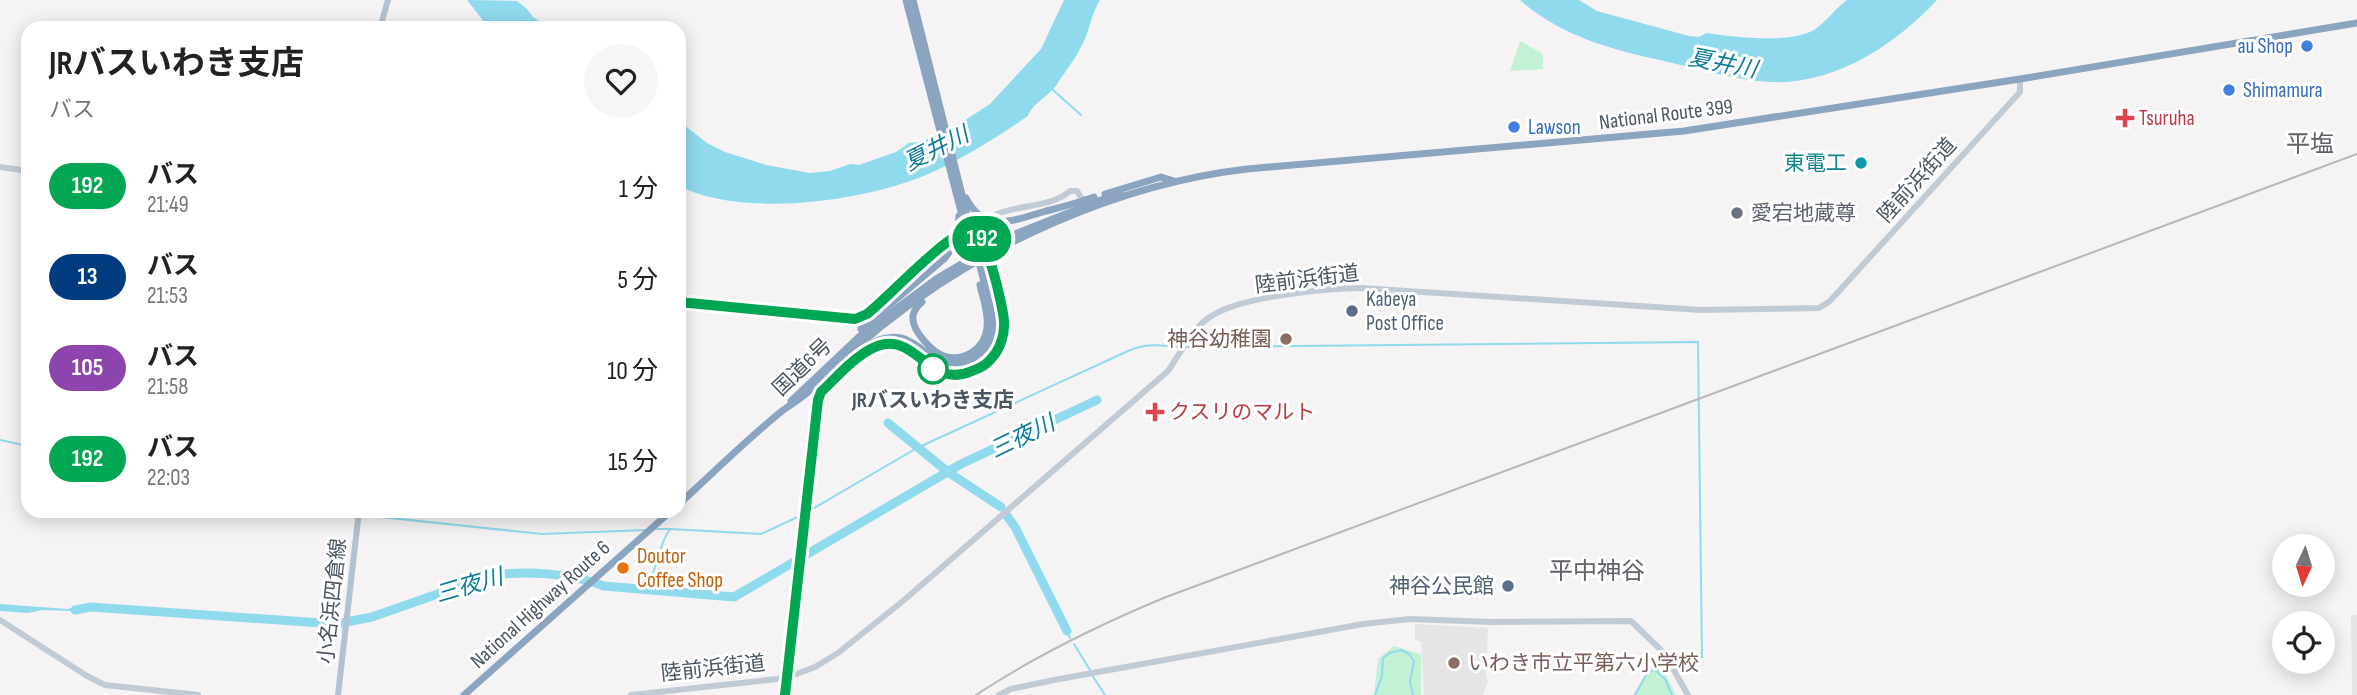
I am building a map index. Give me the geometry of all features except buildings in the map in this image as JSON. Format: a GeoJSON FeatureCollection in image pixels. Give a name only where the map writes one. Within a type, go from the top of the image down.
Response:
{"type":"FeatureCollection","features":[{"type":"Feature","properties":{"kind":"highway"},"geometry":{"type":"LineString","coordinates":[[820,373],[845,345],[887,306],[939,263],[954,246],[959,225],[958,189],[906,0]]}},
{"type":"Feature","properties":{"kind":"highway"},"geometry":{"type":"LineString","coordinates":[[686,498],[781,412],[807,397],[864,348],[882,338],[903,339],[947,362],[961,363],[976,357],[988,344],[993,325],[913,0]]}},
{"type":"Feature","properties":{"kind":"highway","name":"National Route 399"},"geometry":{"type":"LineString","coordinates":[[987,252],[1124,195],[1177,181],[1247,169],[1673,132],[2020,79],[2357,23]]}},
{"type":"Feature","properties":{"kind":"highway"},"geometry":{"type":"LineString","coordinates":[[958,189],[976,214],[992,221],[1006,222],[1161,177],[1177,181]]}},
{"type":"Feature","properties":{"kind":"highway","name":"国道6号"},"geometry":{"type":"LineString","coordinates":[[781,412],[807,393],[884,325],[987,252]]}},
{"type":"Feature","properties":{"kind":"highway","name":"国道6号"},"geometry":{"type":"LineString","coordinates":[[781,412],[862,334],[921,289],[987,252]]}},
{"type":"Feature","properties":{"kind":"highway"},"geometry":{"type":"LineString","coordinates":[[970,266],[920,303],[913,314],[912,321],[916,329],[931,347],[944,356],[972,354],[985,337],[987,314],[979,273]]}},
{"type":"Feature","properties":{"kind":"highway","name":"National Highway Route 6"},"geometry":{"type":"LineString","coordinates":[[464,695],[663,518]]}},
{"type":"Feature","properties":{"kind":"main road"},"geometry":{"type":"LineString","coordinates":[[382,21],[388,0]]}},
{"type":"Feature","properties":{"kind":"main road","name":"小名浜四倉線"},"geometry":{"type":"LineString","coordinates":[[338,695],[358,518]]}},
{"type":"Feature","properties":{"kind":"street","name":"陸前浜街道"},"geometry":{"type":"LineString","coordinates":[[631,695],[786,678],[815,667],[838,653],[903,601],[1168,371],[1201,324],[1213,314],[1231,307],[1326,290],[1361,288],[1701,310],[1819,308],[1835,296],[2021,92],[2020,79]]}},
{"type":"Feature","properties":{"kind":"street"},"geometry":{"type":"LineString","coordinates":[[0,167],[21,170]]}},
{"type":"Feature","properties":{"kind":"street"},"geometry":{"type":"LineString","coordinates":[[976,231],[981,224],[1002,213],[1058,199],[1070,191],[1077,191],[1081,199]]}},
{"type":"Feature","properties":{"kind":"street"},"geometry":{"type":"LineString","coordinates":[[686,303],[855,319],[878,306],[952,239],[968,230],[976,231]]}},
{"type":"Feature","properties":{"kind":"street"},"geometry":{"type":"LineString","coordinates":[[785,695],[821,392],[870,349],[882,345],[898,344],[934,370],[948,374],[967,373],[984,365],[996,353],[1003,336],[1004,321],[987,252],[976,231]]}},
{"type":"Feature","properties":{"kind":"street"},"geometry":{"type":"LineString","coordinates":[[0,620],[105,685],[198,695]]}},
{"type":"Feature","properties":{"kind":"street"},"geometry":{"type":"LineString","coordinates":[[999,695],[1011,689],[1387,621],[1630,621],[1664,653],[1688,695]]}},
{"type":"Feature","properties":{"kind":"shaded area"},"geometry":{"type":"Polygon","coordinates":[[[2351,615],[2357,615],[2357,695],[2352,695],[2351,615]]]}},
{"type":"Feature","properties":{"kind":"shaded area","name":"いわき市立平第六小学校"},"geometry":{"type":"Polygon","coordinates":[[[1415,624],[1488,628],[1488,681],[1483,695],[1424,695],[1421,642],[1415,640],[1415,624]]]}},
{"type":"Feature","properties":{"kind":"green space"},"geometry":{"type":"Polygon","coordinates":[[[1520,41],[1543,54],[1543,69],[1510,71],[1520,41]]]}},
{"type":"Feature","properties":{"kind":"green space"},"geometry":{"type":"Polygon","coordinates":[[[1394,646],[1421,654],[1421,695],[1374,695],[1378,659],[1394,646]]]}},
{"type":"Feature","properties":{"kind":"green space"},"geometry":{"type":"Polygon","coordinates":[[[1651,665],[1664,672],[1676,695],[1633,695],[1651,665]]]}},
{"type":"Feature","properties":{"kind":"water"},"geometry":{"type":"Polygon","coordinates":[[[467,0],[517,1],[540,21],[484,21],[467,0]]]}},
{"type":"Feature","properties":{"kind":"water","name":"夏井川"},"geometry":{"type":"Polygon","coordinates":[[[1064,0],[1100,0],[1075,58],[1054,88],[1028,116],[979,148],[940,169],[869,193],[802,203],[735,202],[686,189],[686,126],[707,143],[725,152],[766,165],[810,173],[830,171],[850,164],[859,165],[896,152],[909,143],[925,141],[953,128],[990,104],[1041,49],[1064,0]]]}},
{"type":"Feature","properties":{"kind":"water","name":"夏井川"},"geometry":{"type":"Polygon","coordinates":[[[1520,0],[1579,0],[1597,11],[1689,36],[1699,37],[1706,33],[1777,38],[1814,30],[1847,0],[1937,0],[1883,47],[1862,59],[1818,77],[1770,82],[1715,73],[1604,45],[1552,23],[1520,0]]]}},
{"type":"Feature","properties":{"kind":"water"},"geometry":{"type":"Polygon","coordinates":[[[0,604],[67,609],[87,606],[87,609],[28,613],[0,611],[0,604]]]}},
{"type":"Feature","properties":{"kind":"waterway"},"geometry":{"type":"LineString","coordinates":[[1053,90],[1081,115]]}},
{"type":"Feature","properties":{"kind":"waterway"},"geometry":{"type":"LineString","coordinates":[[1188,347],[1698,342],[1702,657],[1673,657]]}},
{"type":"Feature","properties":{"kind":"waterway"},"geometry":{"type":"LineString","coordinates":[[809,511],[917,448],[1128,351],[1147,346],[1180,347]]}},
{"type":"Feature","properties":{"kind":"waterway","name":"三夜川"},"geometry":{"type":"LineString","coordinates":[[75,610],[91,607],[336,624],[372,617],[489,576],[517,573],[562,576],[604,586],[734,597],[961,464],[1097,400]]}},
{"type":"Feature","properties":{"kind":"waterway","name":"三夜川"},"geometry":{"type":"LineString","coordinates":[[888,423],[948,472],[1001,507]]}},
{"type":"Feature","properties":{"kind":"waterway"},"geometry":{"type":"LineString","coordinates":[[0,440],[21,444]]}},
{"type":"Feature","properties":{"kind":"waterway"},"geometry":{"type":"LineString","coordinates":[[642,588],[652,575],[670,529],[761,534],[804,514]]}},
{"type":"Feature","properties":{"kind":"waterway","name":"三夜川"},"geometry":{"type":"LineString","coordinates":[[1007,516],[1067,631]]}},
{"type":"Feature","properties":{"kind":"waterway"},"geometry":{"type":"LineString","coordinates":[[390,518],[542,534],[646,530]]}},
{"type":"Feature","properties":{"kind":"waterway"},"geometry":{"type":"LineString","coordinates":[[655,529],[670,529]]}},
{"type":"Feature","properties":{"kind":"waterway","name":"三夜川"},"geometry":{"type":"LineString","coordinates":[[1067,631],[1070,638]]}},
{"type":"Feature","properties":{"kind":"waterway"},"geometry":{"type":"LineString","coordinates":[[1074,644],[1090,670]]}},
{"type":"Feature","properties":{"kind":"waterway"},"geometry":{"type":"LineString","coordinates":[[1375,695],[1382,676],[1383,658],[1401,650],[1409,654],[1414,661],[1410,682],[1413,695]]}},
{"type":"Feature","properties":{"kind":"waterway"},"geometry":{"type":"LineString","coordinates":[[1635,695],[1648,672],[1655,670],[1665,679],[1672,695]]}},
{"type":"Feature","properties":{"kind":"waterway"},"geometry":{"type":"LineString","coordinates":[[1092,675],[1105,695]]}},
{"type":"Feature","properties":{"kind":"railway"},"geometry":{"type":"LineString","coordinates":[[976,695],[1069,642],[1166,597],[2357,154]]}},
{"type":"Feature","properties":{"kind":"bus line","name":"192"},"geometry":{"type":"LineString","coordinates":[[686,303],[855,319],[878,306],[928,259],[952,239],[968,230],[979,233],[991,264],[1004,321],[1003,336],[996,353],[984,365],[967,373],[953,375],[934,370],[898,344],[882,345],[870,349],[821,392],[785,695]]}},
{"type":"Feature","properties":{"kind":"place","name":"au Shop"},"geometry":{"type":"Point","coordinates":[2307,46]}},
{"type":"Feature","properties":{"kind":"place","name":"Shimamura"},"geometry":{"type":"Point","coordinates":[2229,90]}},
{"type":"Feature","properties":{"kind":"place","name":"Tsuruha"},"geometry":{"type":"Point","coordinates":[2125,118]}},
{"type":"Feature","properties":{"kind":"place","name":"Lawson"},"geometry":{"type":"Point","coordinates":[1514,127]}},
{"type":"Feature","properties":{"kind":"place","name":"東電工"},"geometry":{"type":"Point","coordinates":[1861,163]}},
{"type":"Feature","properties":{"kind":"place","name":"愛宕地蔵尊"},"geometry":{"type":"Point","coordinates":[1737,213]}},
{"type":"Feature","properties":{"kind":"place","name":"Kabeya Post Office"},"geometry":{"type":"Point","coordinates":[1352,311]}},
{"type":"Feature","properties":{"kind":"place","name":"神谷幼稚園"},"geometry":{"type":"Point","coordinates":[1286,339]}},
{"type":"Feature","properties":{"kind":"place","name":"JRバスいわき支店"},"geometry":{"type":"Point","coordinates":[933,369]}},
{"type":"Feature","properties":{"kind":"place","name":"クスリのマルト"},"geometry":{"type":"Point","coordinates":[1155,412]}},
{"type":"Feature","properties":{"kind":"place","name":"Doutor Coffee Shop"},"geometry":{"type":"Point","coordinates":[623,568]}},
{"type":"Feature","properties":{"kind":"place","name":"神谷公民館"},"geometry":{"type":"Point","coordinates":[1508,586]}},
{"type":"Feature","properties":{"kind":"place","name":"いわき市立平第六小学校"},"geometry":{"type":"Point","coordinates":[1454,663]}},
{"type":"Feature","properties":{"kind":"district","name":"平塩"},"geometry":{"type":"Point","coordinates":[2310,144]}},
{"type":"Feature","properties":{"kind":"district","name":"平中神谷"},"geometry":{"type":"Point","coordinates":[1597,571]}}]}
